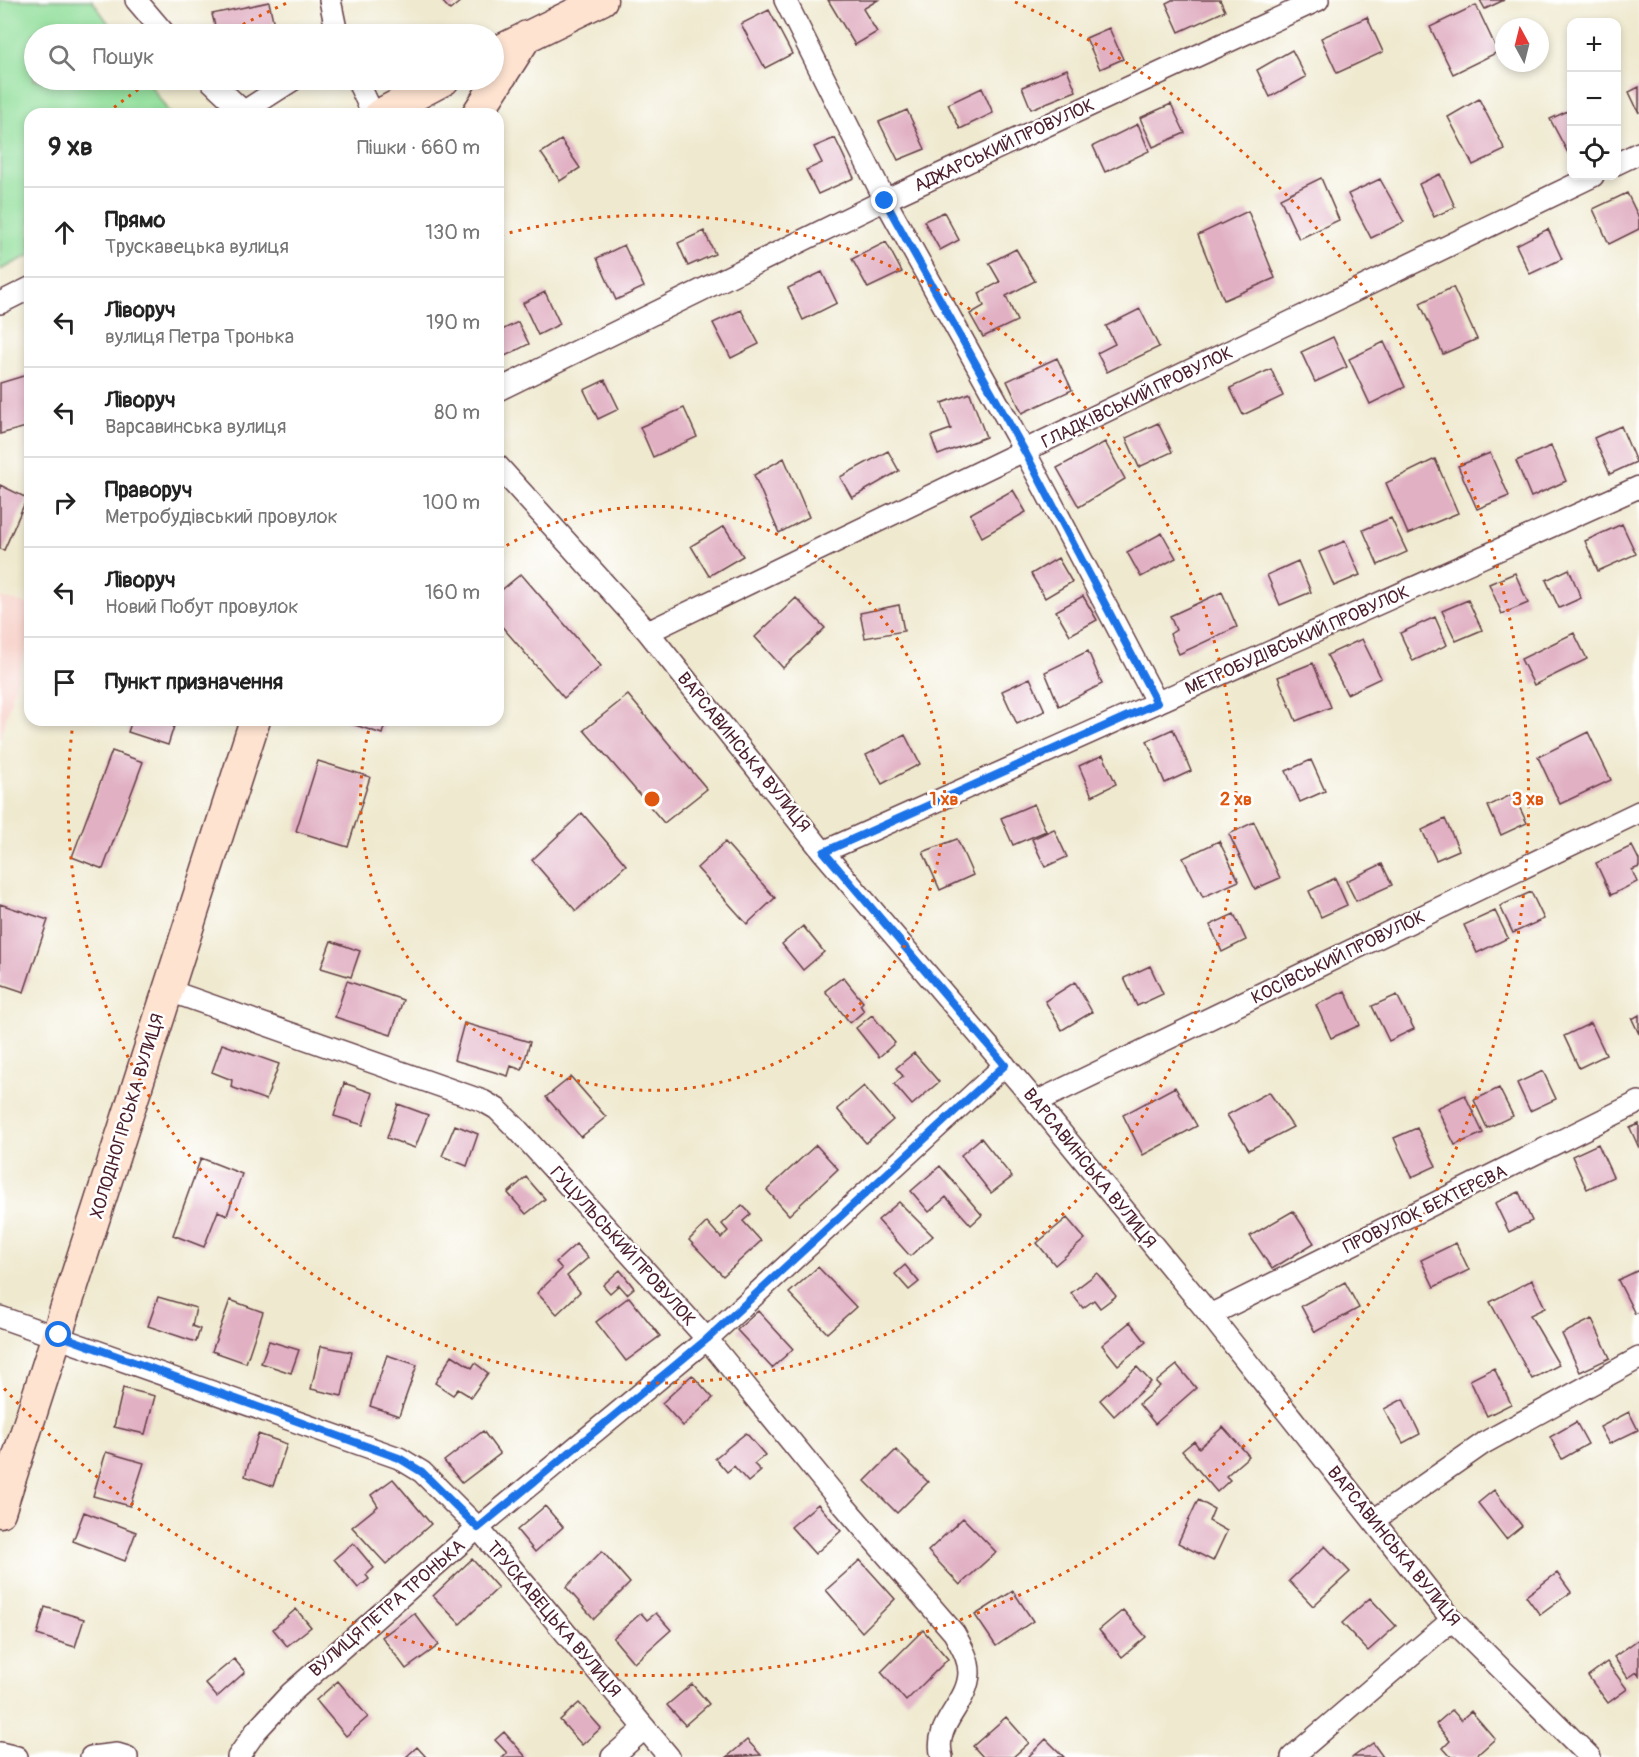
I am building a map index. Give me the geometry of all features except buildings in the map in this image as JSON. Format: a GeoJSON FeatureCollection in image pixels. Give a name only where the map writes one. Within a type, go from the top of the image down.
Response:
{"type":"FeatureCollection","features":[{"type":"Feature","properties":{"kind":"main road"},"geometry":{"type":"LineString","coordinates":[[504,47],[602,0]]}},
{"type":"Feature","properties":{"kind":"main road"},"geometry":{"type":"LineString","coordinates":[[504,72],[528,34]]}},
{"type":"Feature","properties":{"kind":"main road"},"geometry":{"type":"LineString","coordinates":[[391,108],[425,90]]}},
{"type":"Feature","properties":{"kind":"main road"},"geometry":{"type":"LineString","coordinates":[[481,108],[492,90]]}},
{"type":"Feature","properties":{"kind":"main road","name":"ХОЛОДНОГІРСЬКА ВУЛИЦЯ"},"geometry":{"type":"LineString","coordinates":[[0,1512],[59,1335],[167,990],[253,726]]}},
{"type":"Feature","properties":{"kind":"street"},"geometry":{"type":"LineString","coordinates":[[135,0],[156,24]]}},
{"type":"Feature","properties":{"kind":"street"},"geometry":{"type":"LineString","coordinates":[[330,0],[335,24]]}},
{"type":"Feature","properties":{"kind":"street"},"geometry":{"type":"LineString","coordinates":[[785,0],[885,201],[1025,452],[1157,703]]}},
{"type":"Feature","properties":{"kind":"street","name":"АДЖАРСЬКИЙ ПРОВУЛОК"},"geometry":{"type":"LineString","coordinates":[[504,387],[885,201],[1318,0]]}},
{"type":"Feature","properties":{"kind":"street"},"geometry":{"type":"LineString","coordinates":[[220,90],[239,108]]}},
{"type":"Feature","properties":{"kind":"street"},"geometry":{"type":"LineString","coordinates":[[251,108],[278,90]]}},
{"type":"Feature","properties":{"kind":"street"},"geometry":{"type":"LineString","coordinates":[[362,90],[370,108]]}},
{"type":"Feature","properties":{"kind":"street"},"geometry":{"type":"LineString","coordinates":[[1621,162],[1639,153]]}},
{"type":"Feature","properties":{"kind":"street","name":"ГЛАДКІВСЬКИЙ ПРОВУЛОК"},"geometry":{"type":"LineString","coordinates":[[648,632],[1585,180]]}},
{"type":"Feature","properties":{"kind":"street"},"geometry":{"type":"LineString","coordinates":[[0,303],[24,291]]}},
{"type":"Feature","properties":{"kind":"street","name":"ВАРСАВИНСЬКА ВУЛИЦЯ"},"geometry":{"type":"LineString","coordinates":[[504,473],[648,632],[824,852],[1036,1102],[1210,1315],[1452,1620],[1590,1757]]}},
{"type":"Feature","properties":{"kind":"street","name":"МЕТРОБУДІВСЬКИЙ ПРОВУЛОК"},"geometry":{"type":"LineString","coordinates":[[824,852],[1639,487]]}},
{"type":"Feature","properties":{"kind":"street","name":"КОСІВСЬКИЙ ПРОВУЛОК"},"geometry":{"type":"LineString","coordinates":[[1036,1102],[1639,812]]}},
{"type":"Feature","properties":{"kind":"street","name":"ГУЦУЛЬСЬКИЙ ПРОВУЛОК"},"geometry":{"type":"LineString","coordinates":[[167,990],[483,1101],[497,1109],[707,1339],[839,1500],[954,1633],[966,1656],[969,1674],[963,1694],[944,1726],[939,1746],[942,1757]]}},
{"type":"Feature","properties":{"kind":"street","name":"ВУЛИЦЯ ПЕТРА ТРОНЬКА"},"geometry":{"type":"LineString","coordinates":[[238,1757],[256,1731],[291,1693],[478,1528],[707,1339],[1005,1065]]}},
{"type":"Feature","properties":{"kind":"street","name":"ПРОВУЛОК БЕХТЕРЄВА"},"geometry":{"type":"LineString","coordinates":[[1210,1315],[1639,1102]]}},
{"type":"Feature","properties":{"kind":"street","name":"ТРУСКАВЕЦЬКА ВУЛИЦЯ"},"geometry":{"type":"LineString","coordinates":[[0,1317],[59,1335],[399,1458],[422,1472],[478,1528],[669,1757]]}},
{"type":"Feature","properties":{"kind":"street"},"geometry":{"type":"LineString","coordinates":[[1374,1520],[1484,1443],[1639,1358]]}},
{"type":"Feature","properties":{"kind":"street"},"geometry":{"type":"LineString","coordinates":[[1293,1757],[1452,1620]]}},
{"type":"Feature","properties":{"kind":"street"},"geometry":{"type":"LineString","coordinates":[[612,1757],[645,1728]]}},
{"type":"Feature","properties":{"kind":"street"},"geometry":{"type":"LineString","coordinates":[[0,1753],[18,1757]]}},
{"type":"Feature","properties":{"kind":"street"},"geometry":{"type":"LineString","coordinates":[[92,1757],[117,1754],[127,1757]]}},
{"type":"Feature","properties":{"kind":"shaded area"},"geometry":{"type":"Polygon","coordinates":[[[0,597],[24,603],[24,656],[0,739],[0,597]]]}},
{"type":"Feature","properties":{"kind":"green space"},"geometry":{"type":"Polygon","coordinates":[[[0,0],[92,0],[109,24],[24,24],[24,90],[154,90],[166,108],[24,108],[24,258],[0,270],[0,0]]]}},
{"type":"Feature","properties":{"kind":"route"},"geometry":{"type":"LineString","coordinates":[[59,1335],[399,1458],[422,1472],[478,1528],[707,1339],[1005,1065],[824,852],[1157,703],[1025,452],[885,201]]}}]}
